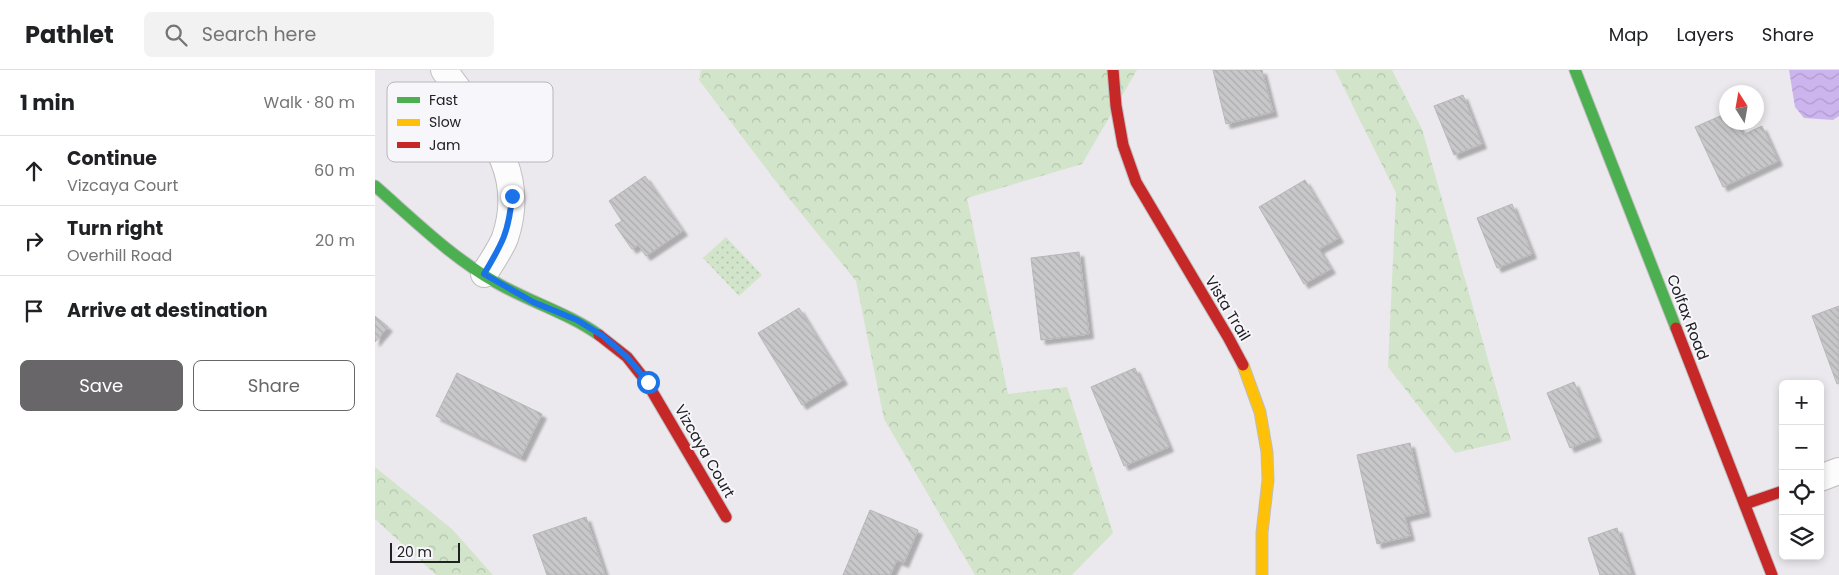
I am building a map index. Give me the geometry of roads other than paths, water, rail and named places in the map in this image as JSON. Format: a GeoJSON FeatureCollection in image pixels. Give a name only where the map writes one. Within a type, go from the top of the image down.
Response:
{"type":"FeatureCollection","features":[{"type":"Feature","properties":{"kind":"street"},"geometry":{"type":"LineString","coordinates":[[444,70],[452,82]]}},
{"type":"Feature","properties":{"kind":"street","name":"Vista Trail"},"geometry":{"type":"LineString","coordinates":[[1113,70],[1116,106],[1123,145],[1136,182],[1217,320],[1230,338],[1246,369],[1258,402],[1265,438],[1268,474],[1261,536],[1262,575]]}},
{"type":"Feature","properties":{"kind":"street","name":"Colfax Road"},"geometry":{"type":"LineString","coordinates":[[1575,70],[1772,575]]}},
{"type":"Feature","properties":{"kind":"street"},"geometry":{"type":"LineString","coordinates":[[484,274],[504,240],[510,219],[512,196],[504,162]]}},
{"type":"Feature","properties":{"kind":"street","name":"Vizcaya Court"},"geometry":{"type":"LineString","coordinates":[[375,186],[459,257],[484,274],[533,302],[577,320],[603,336],[627,357],[648,382],[726,517]]}},
{"type":"Feature","properties":{"kind":"street"},"geometry":{"type":"LineString","coordinates":[[1824,477],[1839,471]]}},
{"type":"Feature","properties":{"kind":"street"},"geometry":{"type":"LineString","coordinates":[[1745,504],[1779,492]]}},
{"type":"Feature","properties":{"kind":"water"},"geometry":{"type":"Polygon","coordinates":[[[1789,70],[1839,70],[1839,116],[1833,120],[1804,118],[1795,107],[1789,70]]]}}]}
